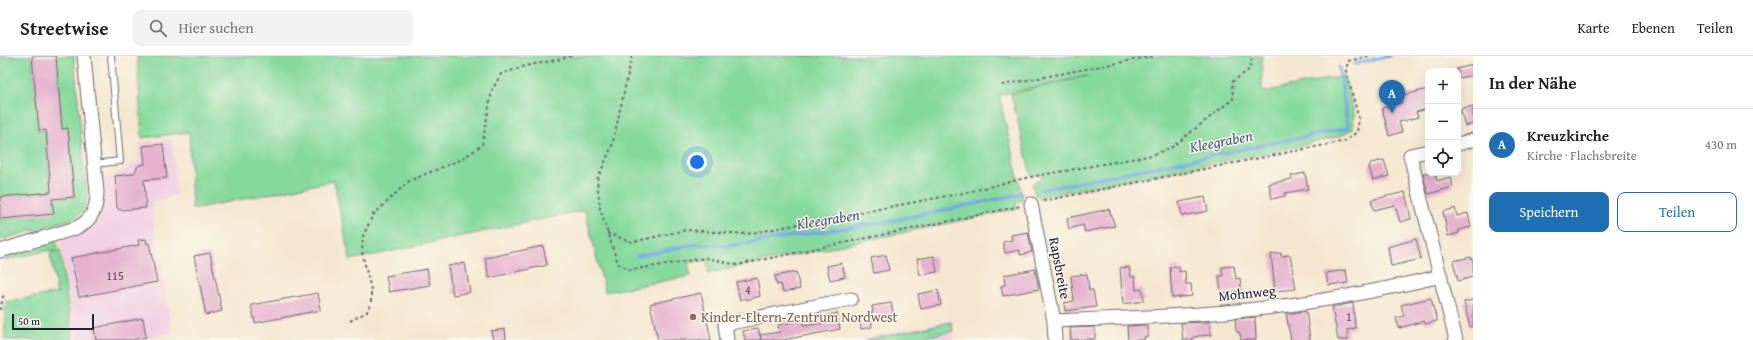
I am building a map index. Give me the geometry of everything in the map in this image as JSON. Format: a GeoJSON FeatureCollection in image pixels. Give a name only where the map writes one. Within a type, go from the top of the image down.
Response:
{"type":"FeatureCollection","features":[{"type":"Feature","properties":{"kind":"street"},"geometry":{"type":"LineString","coordinates":[[0,251],[81,226],[88,220],[94,210],[97,200],[84,56]]}},
{"type":"Feature","properties":{"kind":"street"},"geometry":{"type":"LineString","coordinates":[[1461,143],[1473,140]]}},
{"type":"Feature","properties":{"kind":"street"},"geometry":{"type":"LineString","coordinates":[[1425,152],[1410,155],[1456,340]]}},
{"type":"Feature","properties":{"kind":"street","name":"Rapsbreite"},"geometry":{"type":"LineString","coordinates":[[1031,204],[1054,321],[1055,340]]}},
{"type":"Feature","properties":{"kind":"street","name":"Mohnweg"},"geometry":{"type":"LineString","coordinates":[[1054,321],[1211,313],[1265,308],[1318,301],[1395,287],[1441,276]]}},
{"type":"Feature","properties":{"kind":"street"},"geometry":{"type":"LineString","coordinates":[[727,340],[724,324],[851,299]]}},
{"type":"Feature","properties":{"kind":"lane"},"geometry":{"type":"LineString","coordinates":[[94,164],[120,161],[112,56]]}},
{"type":"Feature","properties":{"kind":"path"},"geometry":{"type":"LineString","coordinates":[[350,321],[367,312],[371,303],[371,290],[362,252],[363,236],[374,215],[409,181],[462,159],[482,145],[492,90],[502,74],[525,66],[571,56]]}},
{"type":"Feature","properties":{"kind":"path"},"geometry":{"type":"LineString","coordinates":[[632,56],[612,146],[597,180],[600,209],[618,264],[630,270],[705,258],[737,265],[1345,141],[1357,132],[1359,119],[1346,71],[1348,61],[1369,56]]}},
{"type":"Feature","properties":{"kind":"path"},"geometry":{"type":"LineString","coordinates":[[1002,85],[1154,56]]}},
{"type":"Feature","properties":{"kind":"path"},"geometry":{"type":"LineString","coordinates":[[607,233],[632,242],[686,230],[747,234],[968,192],[1025,178],[1153,155],[1172,147],[1233,99],[1232,82],[1250,69],[1252,56]]}},
{"type":"Feature","properties":{"kind":"path"},"geometry":{"type":"LineString","coordinates":[[0,310],[4,293]]}},
{"type":"Feature","properties":{"kind":"shaded area"},"geometry":{"type":"Polygon","coordinates":[[[172,139],[176,195],[154,201],[152,216],[172,333],[134,340],[76,340],[60,241],[94,227],[101,210],[101,177],[112,176],[139,161],[139,143],[172,139]]]}},
{"type":"Feature","properties":{"kind":"shaded area"},"geometry":{"type":"Polygon","coordinates":[[[952,320],[955,337],[941,340],[855,340],[952,320]]]}},
{"type":"Feature","properties":{"kind":"green space"},"geometry":{"type":"Polygon","coordinates":[[[0,56],[32,56],[39,131],[46,130],[51,192],[0,197],[0,56]]]}},
{"type":"Feature","properties":{"kind":"green space"},"geometry":{"type":"Polygon","coordinates":[[[56,56],[74,56],[87,199],[84,208],[75,218],[0,240],[0,219],[53,214],[52,199],[74,197],[68,129],[62,129],[56,56]]]}},
{"type":"Feature","properties":{"kind":"green space"},"geometry":{"type":"Polygon","coordinates":[[[137,56],[1262,56],[1262,92],[1344,76],[1354,113],[1353,129],[1340,136],[1296,147],[1039,197],[1035,195],[1032,184],[1042,179],[1042,174],[1031,175],[1011,94],[1087,76],[999,95],[1023,200],[1017,202],[1016,209],[709,273],[707,260],[688,263],[691,276],[605,292],[585,210],[350,260],[334,181],[192,209],[189,132],[142,138],[137,56]]]}},
{"type":"Feature","properties":{"kind":"green space"},"geometry":{"type":"Polygon","coordinates":[[[55,240],[59,248],[5,260],[8,253],[55,240]]]}},
{"type":"Feature","properties":{"kind":"green space"},"geometry":{"type":"Polygon","coordinates":[[[60,250],[73,340],[5,340],[5,302],[57,293],[50,253],[60,250]]]}},
{"type":"Feature","properties":{"kind":"green space"},"geometry":{"type":"Polygon","coordinates":[[[951,322],[953,331],[910,340],[866,340],[951,322]]]}},
{"type":"Feature","properties":{"kind":"building"},"geometry":{"type":"Polygon","coordinates":[[[32,56],[56,56],[62,129],[68,128],[74,197],[52,199],[54,214],[0,219],[0,197],[51,192],[46,130],[39,131],[32,56]]]}},
{"type":"Feature","properties":{"kind":"building"},"geometry":{"type":"Polygon","coordinates":[[[1473,65],[1473,75],[1461,78],[1460,68],[1473,65]]]}},
{"type":"Feature","properties":{"kind":"building"},"geometry":{"type":"Polygon","coordinates":[[[1425,90],[1425,110],[1416,112],[1418,117],[1399,122],[1402,132],[1389,136],[1382,108],[1402,103],[1400,96],[1425,90]]]}},
{"type":"Feature","properties":{"kind":"building"},"geometry":{"type":"Polygon","coordinates":[[[1473,106],[1473,124],[1465,126],[1461,111],[1463,108],[1473,106]]]}},
{"type":"Feature","properties":{"kind":"building"},"geometry":{"type":"Polygon","coordinates":[[[163,144],[167,178],[144,180],[146,208],[120,210],[117,208],[115,176],[133,174],[139,165],[145,164],[143,146],[163,144]]]}},
{"type":"Feature","properties":{"kind":"building"},"geometry":{"type":"Polygon","coordinates":[[[1384,160],[1389,176],[1373,180],[1369,167],[1371,163],[1384,160]]]}},
{"type":"Feature","properties":{"kind":"building"},"geometry":{"type":"Polygon","coordinates":[[[1305,173],[1308,189],[1285,193],[1285,196],[1272,199],[1269,184],[1292,179],[1291,176],[1305,173]]]}},
{"type":"Feature","properties":{"kind":"building"},"geometry":{"type":"Polygon","coordinates":[[[1423,173],[1425,173],[1425,176],[1436,176],[1437,181],[1451,177],[1453,187],[1428,194],[1423,173]]]}},
{"type":"Feature","properties":{"kind":"building"},"geometry":{"type":"Polygon","coordinates":[[[1405,192],[1411,219],[1400,222],[1395,205],[1374,210],[1371,200],[1405,192]]]}},
{"type":"Feature","properties":{"kind":"building"},"geometry":{"type":"Polygon","coordinates":[[[1205,197],[1208,211],[1182,216],[1179,202],[1205,197]]]}},
{"type":"Feature","properties":{"kind":"building"},"geometry":{"type":"Polygon","coordinates":[[[1455,208],[1457,216],[1468,213],[1471,227],[1459,230],[1459,233],[1448,236],[1443,212],[1455,208]]]}},
{"type":"Feature","properties":{"kind":"building"},"geometry":{"type":"Polygon","coordinates":[[[1109,209],[1115,226],[1085,232],[1083,225],[1069,229],[1067,218],[1109,209]]]}},
{"type":"Feature","properties":{"kind":"building"},"geometry":{"type":"Polygon","coordinates":[[[1028,232],[1032,252],[1020,255],[1020,250],[1005,253],[1003,242],[1012,240],[1011,235],[1028,232]]]}},
{"type":"Feature","properties":{"kind":"building"},"geometry":{"type":"Polygon","coordinates":[[[146,239],[147,244],[149,243],[157,282],[79,297],[71,258],[139,245],[138,240],[146,239]]]}},
{"type":"Feature","properties":{"kind":"building"},"geometry":{"type":"Polygon","coordinates":[[[1416,239],[1421,259],[1391,266],[1388,247],[1416,239]]]}},
{"type":"Feature","properties":{"kind":"building"},"geometry":{"type":"Polygon","coordinates":[[[543,246],[547,265],[489,278],[485,258],[543,246]]]}},
{"type":"Feature","properties":{"kind":"building"},"geometry":{"type":"Polygon","coordinates":[[[210,253],[222,311],[206,315],[194,256],[210,253]]]}},
{"type":"Feature","properties":{"kind":"building"},"geometry":{"type":"Polygon","coordinates":[[[1281,253],[1281,256],[1290,255],[1296,289],[1275,291],[1271,254],[1281,253]]]}},
{"type":"Feature","properties":{"kind":"building"},"geometry":{"type":"Polygon","coordinates":[[[886,255],[889,270],[874,273],[871,258],[886,255]]]}},
{"type":"Feature","properties":{"kind":"building"},"geometry":{"type":"Polygon","coordinates":[[[934,256],[937,272],[920,275],[917,259],[934,256]]]}},
{"type":"Feature","properties":{"kind":"building"},"geometry":{"type":"Polygon","coordinates":[[[1471,257],[1471,259],[1473,259],[1473,277],[1458,281],[1453,261],[1471,257]]]}},
{"type":"Feature","properties":{"kind":"building"},"geometry":{"type":"Polygon","coordinates":[[[465,263],[470,292],[453,295],[448,266],[465,263]]]}},
{"type":"Feature","properties":{"kind":"building"},"geometry":{"type":"Polygon","coordinates":[[[842,263],[845,277],[830,280],[827,266],[842,263]]]}},
{"type":"Feature","properties":{"kind":"building"},"geometry":{"type":"Polygon","coordinates":[[[1179,266],[1179,272],[1185,271],[1186,284],[1191,284],[1192,296],[1172,298],[1170,267],[1179,266]]]}},
{"type":"Feature","properties":{"kind":"building"},"geometry":{"type":"Polygon","coordinates":[[[1234,266],[1236,279],[1240,278],[1241,291],[1221,293],[1219,276],[1223,276],[1222,267],[1234,266]]]}},
{"type":"Feature","properties":{"kind":"building"},"geometry":{"type":"Polygon","coordinates":[[[1129,267],[1131,277],[1135,277],[1136,290],[1142,289],[1144,301],[1123,304],[1120,268],[1129,267]]]}},
{"type":"Feature","properties":{"kind":"building"},"geometry":{"type":"Polygon","coordinates":[[[427,269],[430,285],[389,292],[386,276],[427,269]]]}},
{"type":"Feature","properties":{"kind":"building"},"geometry":{"type":"Polygon","coordinates":[[[1035,269],[1039,289],[1003,296],[1001,286],[1005,285],[1004,275],[1035,269]]]}},
{"type":"Feature","properties":{"kind":"building"},"geometry":{"type":"Polygon","coordinates":[[[1346,270],[1348,283],[1328,285],[1326,273],[1346,270]]]}},
{"type":"Feature","properties":{"kind":"building"},"geometry":{"type":"Polygon","coordinates":[[[796,272],[800,289],[783,292],[781,284],[777,285],[775,276],[796,272]]]}},
{"type":"Feature","properties":{"kind":"building"},"geometry":{"type":"Polygon","coordinates":[[[1087,274],[1089,290],[1093,290],[1096,307],[1065,311],[1064,303],[1074,301],[1071,276],[1087,274]]]}},
{"type":"Feature","properties":{"kind":"building"},"geometry":{"type":"Polygon","coordinates":[[[757,278],[760,296],[747,300],[746,298],[740,300],[736,282],[757,278]]]}},
{"type":"Feature","properties":{"kind":"building"},"geometry":{"type":"Polygon","coordinates":[[[938,290],[941,305],[921,309],[918,294],[938,290]]]}},
{"type":"Feature","properties":{"kind":"building"},"geometry":{"type":"Polygon","coordinates":[[[318,293],[321,310],[255,323],[251,305],[318,293]]]}},
{"type":"Feature","properties":{"kind":"building","name":"Kinder-Eltern-Zentrum Nordwest"},"geometry":{"type":"Polygon","coordinates":[[[701,293],[711,340],[658,340],[650,304],[701,293]]]}},
{"type":"Feature","properties":{"kind":"building"},"geometry":{"type":"Polygon","coordinates":[[[1431,298],[1437,321],[1425,324],[1424,321],[1399,328],[1396,318],[1404,316],[1401,305],[1431,298]]]}},
{"type":"Feature","properties":{"kind":"building"},"geometry":{"type":"Polygon","coordinates":[[[1473,300],[1473,326],[1470,327],[1464,302],[1473,300]]]}},
{"type":"Feature","properties":{"kind":"building"},"geometry":{"type":"Polygon","coordinates":[[[891,303],[894,316],[871,320],[872,327],[861,329],[860,322],[855,322],[873,312],[872,306],[891,303]]]}},
{"type":"Feature","properties":{"kind":"building"},"geometry":{"type":"Polygon","coordinates":[[[1353,303],[1355,328],[1347,330],[1348,340],[1338,340],[1332,307],[1353,303]]]}},
{"type":"Feature","properties":{"kind":"building"},"geometry":{"type":"Polygon","coordinates":[[[1306,311],[1310,340],[1291,340],[1286,314],[1306,311]]]}},
{"type":"Feature","properties":{"kind":"building"},"geometry":{"type":"Polygon","coordinates":[[[837,313],[840,329],[783,340],[745,340],[743,331],[758,328],[761,339],[760,335],[780,332],[778,325],[802,320],[804,326],[822,323],[821,317],[837,313]]]}},
{"type":"Feature","properties":{"kind":"building"},"geometry":{"type":"Polygon","coordinates":[[[1255,317],[1256,340],[1241,340],[1240,333],[1236,331],[1235,319],[1255,317]]]}},
{"type":"Feature","properties":{"kind":"building"},"geometry":{"type":"Polygon","coordinates":[[[143,318],[146,337],[132,340],[96,340],[94,328],[143,318]]]}},
{"type":"Feature","properties":{"kind":"building"},"geometry":{"type":"Polygon","coordinates":[[[1210,322],[1211,335],[1198,336],[1192,338],[1193,340],[1183,340],[1181,323],[1210,322]]]}},
{"type":"Feature","properties":{"kind":"building"},"geometry":{"type":"Polygon","coordinates":[[[1148,325],[1148,337],[1144,337],[1144,340],[1128,340],[1127,326],[1148,325]]]}},
{"type":"Feature","properties":{"kind":"building"},"geometry":{"type":"Polygon","coordinates":[[[1095,327],[1095,339],[1071,340],[1070,328],[1095,327]]]}},
{"type":"Feature","properties":{"kind":"building"},"geometry":{"type":"Polygon","coordinates":[[[505,329],[506,339],[493,340],[491,331],[505,329]]]}},
{"type":"Feature","properties":{"kind":"waterway","name":"Kleegraben"},"geometry":{"type":"LineString","coordinates":[[1355,64],[1389,56]]}},
{"type":"Feature","properties":{"kind":"waterway","name":"Kleegraben"},"geometry":{"type":"LineString","coordinates":[[1040,190],[1348,128],[1339,67]]}},
{"type":"Feature","properties":{"kind":"waterway","name":"Kleegraben"},"geometry":{"type":"LineString","coordinates":[[637,256],[697,244],[728,246],[891,221],[1022,194]]}},
{"type":"Feature","properties":{"kind":"place","name":"Kreuzkirche"},"geometry":{"type":"Point","coordinates":[1392,113]}},
{"type":"Feature","properties":{"kind":"place","name":"Kinder-Eltern-Zentrum Nordwest"},"geometry":{"type":"Point","coordinates":[693,317]}}]}
